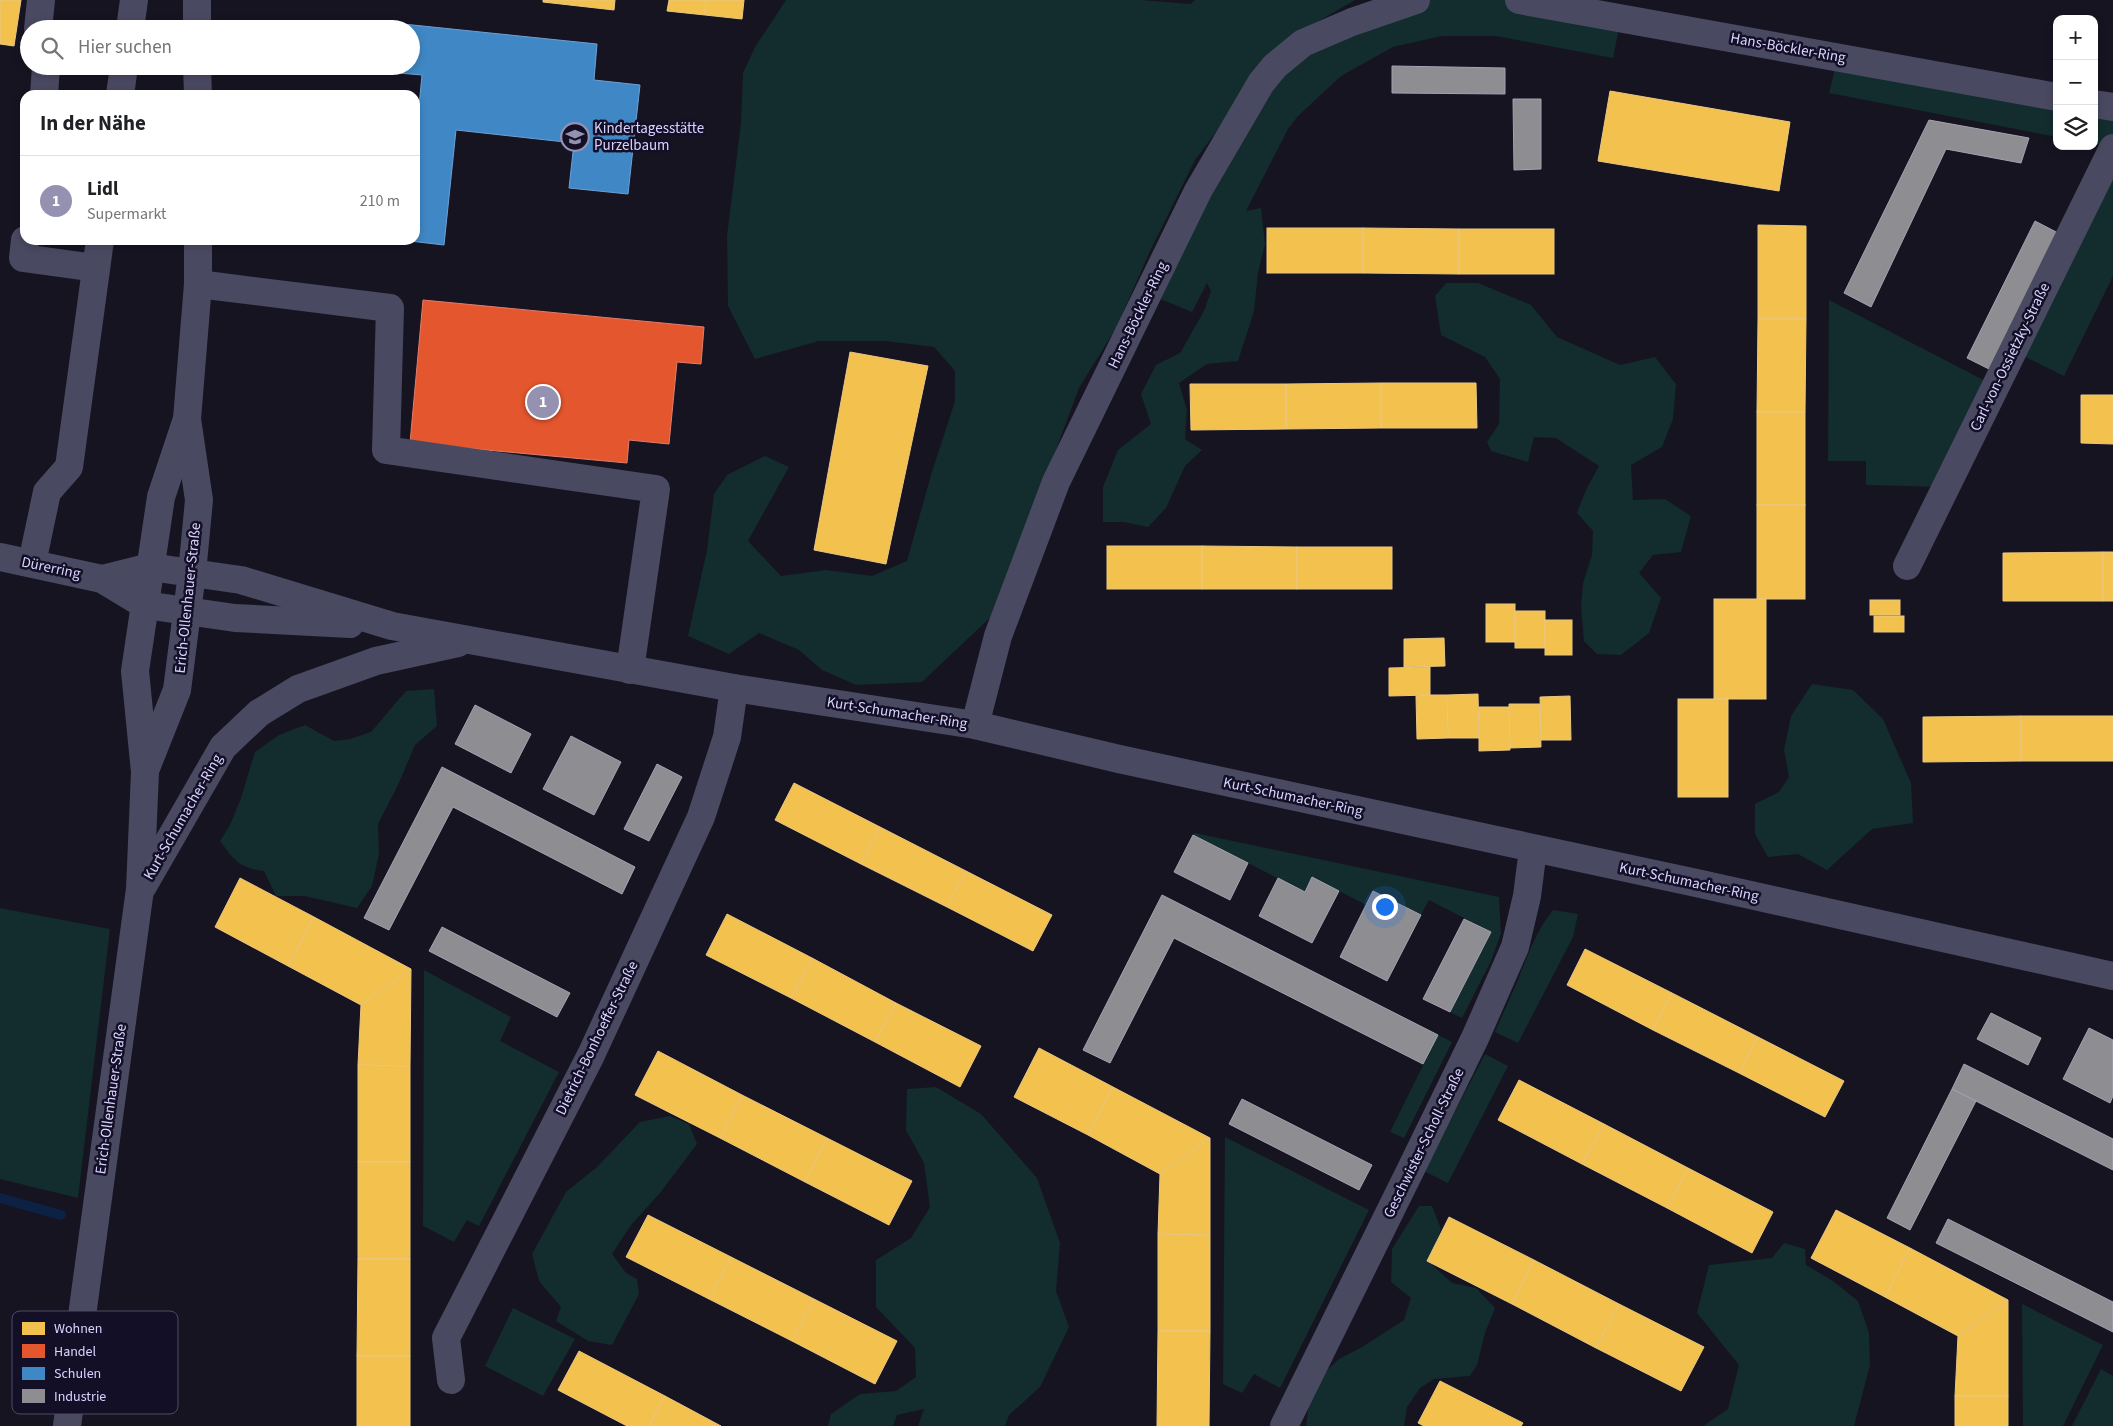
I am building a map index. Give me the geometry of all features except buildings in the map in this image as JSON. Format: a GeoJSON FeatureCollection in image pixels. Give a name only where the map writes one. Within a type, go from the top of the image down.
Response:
{"type":"FeatureCollection","features":[{"type":"Feature","properties":{"kind":"street"},"geometry":{"type":"LineString","coordinates":[[39,20],[42,0]]}},
{"type":"Feature","properties":{"kind":"street"},"geometry":{"type":"LineString","coordinates":[[131,20],[134,0]]}},
{"type":"Feature","properties":{"kind":"street"},"geometry":{"type":"LineString","coordinates":[[197,0],[197,20]]}},
{"type":"Feature","properties":{"kind":"street","name":"Hans-Böckler-Ring"},"geometry":{"type":"LineString","coordinates":[[975,725],[998,636],[1056,482],[1198,191],[1262,83],[1275,66],[1303,43],[1352,22],[1416,0]]}},
{"type":"Feature","properties":{"kind":"street","name":"Hans-Böckler-Ring"},"geometry":{"type":"LineString","coordinates":[[1519,0],[2053,96]]}},
{"type":"Feature","properties":{"kind":"street"},"geometry":{"type":"LineString","coordinates":[[45,90],[47,75]]}},
{"type":"Feature","properties":{"kind":"street"},"geometry":{"type":"LineString","coordinates":[[121,90],[123,75]]}},
{"type":"Feature","properties":{"kind":"street"},"geometry":{"type":"LineString","coordinates":[[197,75],[198,90]]}},
{"type":"Feature","properties":{"kind":"street"},"geometry":{"type":"LineString","coordinates":[[2098,105],[2113,107]]}},
{"type":"Feature","properties":{"kind":"street","name":"Carl-von-Ossietzky-Straße"},"geometry":{"type":"LineString","coordinates":[[1907,566],[2113,148]]}},
{"type":"Feature","properties":{"kind":"street"},"geometry":{"type":"LineString","coordinates":[[24,245],[23,258],[96,268]]}},
{"type":"Feature","properties":{"kind":"street"},"geometry":{"type":"LineString","coordinates":[[32,563],[47,492],[69,467],[99,245]]}},
{"type":"Feature","properties":{"kind":"street","name":"Erich-Ollenhauer-Straße"},"geometry":{"type":"LineString","coordinates":[[145,772],[177,690],[192,573],[199,500],[187,418],[198,284],[198,245]]}},
{"type":"Feature","properties":{"kind":"street"},"geometry":{"type":"LineString","coordinates":[[198,284],[390,308],[386,450],[656,489],[630,670]]}},
{"type":"Feature","properties":{"kind":"street","name":"Erich-Ollenhauer-Straße"},"geometry":{"type":"LineString","coordinates":[[83,1311],[140,889],[145,772],[135,671],[161,497],[187,418]]}},
{"type":"Feature","properties":{"kind":"street","name":"Dürerring"},"geometry":{"type":"LineString","coordinates":[[0,557],[102,579],[145,605],[188,612]]}},
{"type":"Feature","properties":{"kind":"street","name":"Kurt-Schumacher-Ring"},"geometry":{"type":"LineString","coordinates":[[150,566],[241,580],[392,626],[734,688],[975,725],[1119,760],[2113,976]]}},
{"type":"Feature","properties":{"kind":"street","name":"Dürerring"},"geometry":{"type":"LineString","coordinates":[[102,579],[150,566]]}},
{"type":"Feature","properties":{"kind":"street","name":"Kurt-Schumacher-Ring"},"geometry":{"type":"LineString","coordinates":[[188,612],[236,618],[392,626]]}},
{"type":"Feature","properties":{"kind":"street","name":"Kurt-Schumacher-Ring"},"geometry":{"type":"LineString","coordinates":[[140,889],[223,747],[259,714],[298,689],[376,661],[469,640]]}},
{"type":"Feature","properties":{"kind":"street","name":"Dietrich-Bonhoeffer-Straße"},"geometry":{"type":"LineString","coordinates":[[451,1380],[446,1338],[591,1055],[702,817],[727,737],[734,688]]}},
{"type":"Feature","properties":{"kind":"street","name":"Geschwister-Scholl-Straße"},"geometry":{"type":"LineString","coordinates":[[1284,1426],[1450,1090],[1516,947],[1533,849]]}},
{"type":"Feature","properties":{"kind":"green space"},"geometry":{"type":"Polygon","coordinates":[[[786,0],[1141,0],[1191,4],[1195,0],[1355,0],[1291,37],[1261,62],[1228,116],[1195,160],[1150,251],[1116,328],[1079,388],[995,613],[922,682],[856,685],[822,670],[799,650],[759,633],[729,654],[688,636],[707,550],[714,494],[727,475],[765,456],[789,467],[748,541],[781,576],[826,570],[872,576],[907,561],[931,475],[955,401],[955,371],[934,347],[885,341],[819,341],[755,359],[728,306],[727,236],[741,123],[743,73],[755,47],[786,0]]]}},
{"type":"Feature","properties":{"kind":"green space"},"geometry":{"type":"Polygon","coordinates":[[[1416,0],[1519,0],[1621,18],[1613,58],[1496,36],[1442,36],[1393,47],[1341,76],[1298,116],[1288,129],[1246,211],[1261,208],[1265,244],[1258,273],[1254,311],[1238,361],[1207,364],[1179,383],[1187,410],[1185,439],[1202,450],[1185,466],[1166,508],[1148,527],[1124,522],[1103,522],[1103,487],[1118,450],[1151,424],[1141,394],[1156,365],[1180,353],[1204,311],[1211,291],[1207,283],[1192,312],[1148,294],[1275,66],[1416,0]]]}},
{"type":"Feature","properties":{"kind":"green space"},"geometry":{"type":"Polygon","coordinates":[[[1838,56],[2053,96],[2053,136],[1829,93],[1838,56]]]}},
{"type":"Feature","properties":{"kind":"green space"},"geometry":{"type":"Polygon","coordinates":[[[2098,105],[2113,107],[2113,147],[2098,145],[2098,105]]]}},
{"type":"Feature","properties":{"kind":"green space"},"geometry":{"type":"Polygon","coordinates":[[[2113,148],[2113,276],[2064,376],[2013,351],[2113,148]]]}},
{"type":"Feature","properties":{"kind":"green space"},"geometry":{"type":"Polygon","coordinates":[[[1446,283],[1478,283],[1531,305],[1557,337],[1620,365],[1655,357],[1676,384],[1673,419],[1662,447],[1631,465],[1633,500],[1665,499],[1691,516],[1681,552],[1653,555],[1639,573],[1661,598],[1649,633],[1621,655],[1597,654],[1584,641],[1581,606],[1583,583],[1592,555],[1593,531],[1577,513],[1586,490],[1599,466],[1556,438],[1534,437],[1528,462],[1491,451],[1487,442],[1499,424],[1500,379],[1485,357],[1441,335],[1435,296],[1446,283]]]}},
{"type":"Feature","properties":{"kind":"green space"},"geometry":{"type":"Polygon","coordinates":[[[1829,300],[1995,386],[1946,487],[1866,485],[1866,461],[1828,461],[1829,300]]]}},
{"type":"Feature","properties":{"kind":"green space"},"geometry":{"type":"Polygon","coordinates":[[[1812,684],[1853,690],[1883,719],[1911,783],[1913,823],[1872,829],[1827,870],[1798,854],[1768,857],[1755,834],[1755,804],[1779,792],[1789,777],[1784,750],[1791,716],[1812,684]]]}},
{"type":"Feature","properties":{"kind":"green space"},"geometry":{"type":"Polygon","coordinates":[[[434,689],[437,726],[415,745],[398,785],[378,824],[379,854],[372,886],[357,908],[304,896],[276,896],[264,871],[243,865],[229,853],[220,841],[230,825],[241,798],[255,752],[279,735],[305,725],[334,741],[350,739],[371,732],[406,691],[434,689]]]}},
{"type":"Feature","properties":{"kind":"green space"},"geometry":{"type":"Polygon","coordinates":[[[1195,833],[1499,897],[1501,933],[1491,961],[1462,1018],[1450,1012],[1491,932],[1429,900],[1421,915],[1373,891],[1366,905],[1312,877],[1305,892],[1193,835],[1195,833]]]}},
{"type":"Feature","properties":{"kind":"green space"},"geometry":{"type":"Polygon","coordinates":[[[0,908],[110,929],[78,1198],[0,1179],[0,908]]]}},
{"type":"Feature","properties":{"kind":"green space"},"geometry":{"type":"Polygon","coordinates":[[[1553,910],[1578,914],[1573,937],[1518,1043],[1495,1032],[1528,954],[1553,910]]]}},
{"type":"Feature","properties":{"kind":"green space"},"geometry":{"type":"Polygon","coordinates":[[[424,970],[511,1017],[500,1041],[559,1072],[479,1226],[467,1220],[454,1242],[423,1226],[424,970]]]}},
{"type":"Feature","properties":{"kind":"green space"},"geometry":{"type":"Polygon","coordinates":[[[1438,1035],[1452,1042],[1404,1138],[1390,1132],[1438,1035]]]}},
{"type":"Feature","properties":{"kind":"green space"},"geometry":{"type":"Polygon","coordinates":[[[1485,1054],[1508,1066],[1448,1183],[1424,1171],[1485,1054]]]}},
{"type":"Feature","properties":{"kind":"green space"},"geometry":{"type":"Polygon","coordinates":[[[936,1087],[981,1114],[1037,1178],[1060,1243],[1056,1291],[1069,1327],[1040,1387],[1009,1415],[1005,1426],[918,1426],[924,1409],[897,1415],[893,1426],[828,1426],[831,1414],[860,1394],[896,1391],[916,1377],[915,1348],[876,1307],[876,1260],[911,1238],[930,1207],[924,1163],[906,1130],[907,1089],[936,1087]]]}},
{"type":"Feature","properties":{"kind":"green space"},"geometry":{"type":"Polygon","coordinates":[[[670,1116],[689,1124],[697,1144],[660,1193],[631,1225],[612,1254],[626,1273],[637,1279],[639,1294],[612,1345],[588,1341],[556,1321],[561,1307],[539,1281],[532,1254],[566,1192],[597,1167],[640,1122],[670,1116]]]}},
{"type":"Feature","properties":{"kind":"green space"},"geometry":{"type":"Polygon","coordinates":[[[1225,1137],[1369,1210],[1280,1388],[1254,1374],[1242,1393],[1223,1384],[1225,1137]]]}},
{"type":"Feature","properties":{"kind":"green space"},"geometry":{"type":"Polygon","coordinates":[[[1419,1206],[1432,1206],[1441,1229],[1429,1262],[1452,1283],[1476,1288],[1495,1308],[1485,1333],[1477,1365],[1470,1376],[1434,1379],[1420,1388],[1407,1407],[1404,1426],[1306,1426],[1311,1385],[1339,1359],[1362,1347],[1404,1320],[1411,1298],[1391,1282],[1392,1249],[1419,1206]]]}},
{"type":"Feature","properties":{"kind":"green space"},"geometry":{"type":"Polygon","coordinates":[[[1784,1243],[1805,1249],[1806,1265],[1833,1281],[1858,1301],[1869,1333],[1870,1365],[1854,1426],[1703,1426],[1728,1409],[1739,1365],[1697,1313],[1709,1265],[1772,1258],[1784,1243]]]}},
{"type":"Feature","properties":{"kind":"green space"},"geometry":{"type":"Polygon","coordinates":[[[2022,1304],[2103,1345],[2063,1426],[2023,1426],[2022,1304]]]}},
{"type":"Feature","properties":{"kind":"green space"},"geometry":{"type":"Polygon","coordinates":[[[513,1308],[575,1339],[543,1396],[485,1366],[513,1308]]]}},
{"type":"Feature","properties":{"kind":"green space"},"geometry":{"type":"Polygon","coordinates":[[[2101,1369],[2113,1376],[2113,1426],[2072,1426],[2101,1369]]]}},
{"type":"Feature","properties":{"kind":"waterway"},"geometry":{"type":"LineString","coordinates":[[0,1198],[61,1215]]}},
{"type":"Feature","properties":{"kind":"place","name":"Kindertagesstätte Purzelbaum"},"geometry":{"type":"Point","coordinates":[575,137]}},
{"type":"Feature","properties":{"kind":"place","name":"Lidl"},"geometry":{"type":"Point","coordinates":[543,402]}}]}
